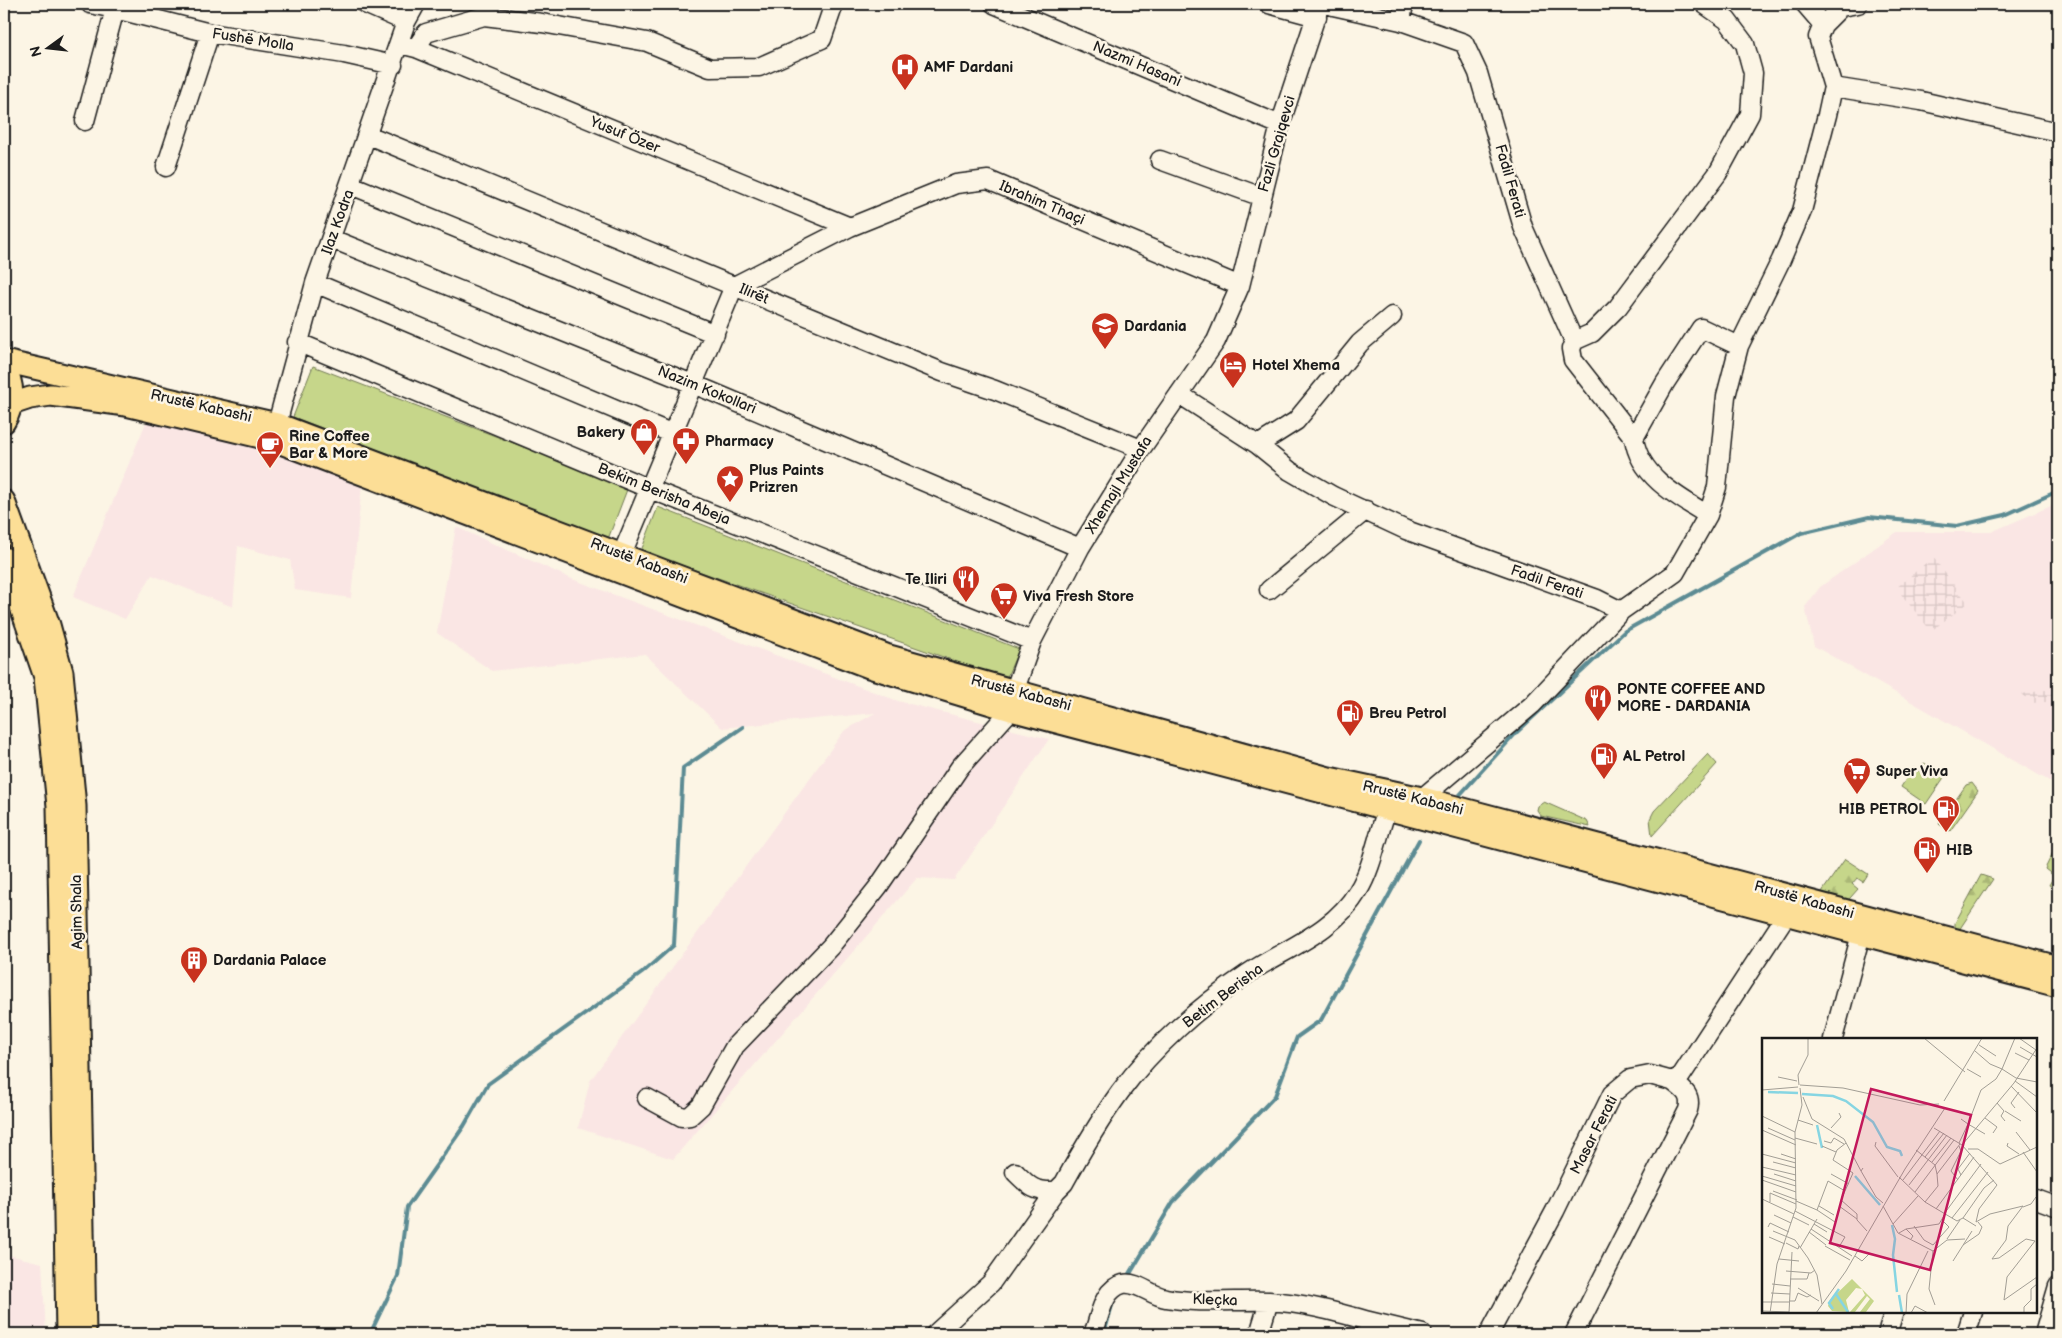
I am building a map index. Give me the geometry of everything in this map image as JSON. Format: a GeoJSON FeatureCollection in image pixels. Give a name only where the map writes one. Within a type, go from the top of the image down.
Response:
{"type":"FeatureCollection","features":[{"type":"Feature","properties":{"kind":"main road","name":"Rrustë Kabashi"},"geometry":{"type":"LineString","coordinates":[[4,362],[277,424],[618,562]]}},
{"type":"Feature","properties":{"kind":"main road"},"geometry":{"type":"LineString","coordinates":[[4,368],[12,388],[8,413]]}},
{"type":"Feature","properties":{"kind":"main road","name":"Rrustë Kabashi"},"geometry":{"type":"LineString","coordinates":[[8,413],[24,399],[51,394],[126,405],[273,440],[1013,701],[1387,809],[2058,986]]}},
{"type":"Feature","properties":{"kind":"main road","name":"Agim Shala"},"geometry":{"type":"LineString","coordinates":[[4,501],[49,625],[62,672],[64,691],[75,806],[85,1334]]}},
{"type":"Feature","properties":{"kind":"main road","name":"Agim Shala"},"geometry":{"type":"LineString","coordinates":[[4,558],[45,677],[58,806],[67,1334]]}},
{"type":"Feature","properties":{"kind":"main road","name":"Rrustë Kabashi"},"geometry":{"type":"LineString","coordinates":[[1013,701],[1329,778],[1422,798],[2058,967]]}},
{"type":"Feature","properties":{"kind":"street","name":"Fushë Molla"},"geometry":{"type":"LineString","coordinates":[[90,4],[115,6],[210,33],[344,54],[393,65]]}},
{"type":"Feature","properties":{"kind":"street"},"geometry":{"type":"LineString","coordinates":[[365,4],[396,14]]}},
{"type":"Feature","properties":{"kind":"street","name":"Ilaz Kodra"},"geometry":{"type":"LineString","coordinates":[[277,424],[297,342],[315,283],[393,65],[408,46],[396,14],[416,4]]}},
{"type":"Feature","properties":{"kind":"street"},"geometry":{"type":"LineString","coordinates":[[408,46],[426,34],[501,11],[647,42],[710,68],[759,67],[822,39],[834,4]]}},
{"type":"Feature","properties":{"kind":"street","name":"Nazmi Hasani"},"geometry":{"type":"LineString","coordinates":[[994,4],[1280,125]]}},
{"type":"Feature","properties":{"kind":"street","name":"Fadil Ferati"},"geometry":{"type":"LineString","coordinates":[[1269,4],[1320,8],[1401,21],[1464,43],[1478,73],[1523,227],[1574,341],[1570,349],[1573,360],[1634,438],[1638,453],[1652,474],[1670,490],[1708,515]]}},
{"type":"Feature","properties":{"kind":"street"},"geometry":{"type":"LineString","coordinates":[[1401,21],[1404,4]]}},
{"type":"Feature","properties":{"kind":"street"},"geometry":{"type":"LineString","coordinates":[[1574,341],[1592,333],[1618,307],[1718,174],[1750,114],[1753,73],[1745,44],[1727,20],[1704,4]]}},
{"type":"Feature","properties":{"kind":"street"},"geometry":{"type":"LineString","coordinates":[[1805,4],[1823,25]]}},
{"type":"Feature","properties":{"kind":"street"},"geometry":{"type":"LineString","coordinates":[[1422,798],[1532,705],[1621,611],[1675,573],[1708,515],[1717,487],[1726,396],[1739,346],[1781,260],[1802,211],[1833,87],[1818,37],[1823,25],[1841,7],[1858,4]]}},
{"type":"Feature","properties":{"kind":"street"},"geometry":{"type":"LineString","coordinates":[[85,120],[115,6]]}},
{"type":"Feature","properties":{"kind":"street","name":"Fazli Grajqevci"},"geometry":{"type":"LineString","coordinates":[[1240,286],[1280,125],[1320,8]]}},
{"type":"Feature","properties":{"kind":"street"},"geometry":{"type":"LineString","coordinates":[[166,167],[210,33]]}},
{"type":"Feature","properties":{"kind":"street","name":"Yusuf Özer"},"geometry":{"type":"LineString","coordinates":[[408,46],[850,227]]}},
{"type":"Feature","properties":{"kind":"street"},"geometry":{"type":"LineString","coordinates":[[1833,87],[1922,101],[2058,132]]}},
{"type":"Feature","properties":{"kind":"street","name":"Ilirët"},"geometry":{"type":"LineString","coordinates":[[368,135],[942,372],[995,390],[1140,449]]}},
{"type":"Feature","properties":{"kind":"street"},"geometry":{"type":"LineString","coordinates":[[1160,160],[1262,197]]}},
{"type":"Feature","properties":{"kind":"street","name":"Ibrahim Thaçi"},"geometry":{"type":"LineString","coordinates":[[734,286],[850,227],[956,184],[988,180],[1240,286]]}},
{"type":"Feature","properties":{"kind":"street"},"geometry":{"type":"LineString","coordinates":[[351,185],[715,334]]}},
{"type":"Feature","properties":{"kind":"street","name":"Nazim Kokollari"},"geometry":{"type":"LineString","coordinates":[[332,239],[694,384],[1080,548]]}},
{"type":"Feature","properties":{"kind":"street"},"geometry":{"type":"LineString","coordinates":[[315,283],[673,434]]}},
{"type":"Feature","properties":{"kind":"street"},"geometry":{"type":"LineString","coordinates":[[618,562],[734,286]]}},
{"type":"Feature","properties":{"kind":"street","name":"Xhemajl Mustafa"},"geometry":{"type":"LineString","coordinates":[[1013,701],[1032,641],[1080,548],[1140,449],[1216,341],[1240,286]]}},
{"type":"Feature","properties":{"kind":"street"},"geometry":{"type":"LineString","coordinates":[[1258,445],[1296,421],[1360,343],[1392,316]]}},
{"type":"Feature","properties":{"kind":"street"},"geometry":{"type":"LineString","coordinates":[[1634,438],[1665,383],[1701,328],[1739,346]]}},
{"type":"Feature","properties":{"kind":"street","name":"Bekim Berisha Abeja"},"geometry":{"type":"LineString","coordinates":[[297,342],[650,489],[1032,641]]}},
{"type":"Feature","properties":{"kind":"street","name":"Fadil Ferati"},"geometry":{"type":"LineString","coordinates":[[1179,394],[1258,445],[1290,471],[1333,496],[1406,530],[1597,599],[1621,611]]}},
{"type":"Feature","properties":{"kind":"street"},"geometry":{"type":"LineString","coordinates":[[1269,590],[1366,510]]}},
{"type":"Feature","properties":{"kind":"street"},"geometry":{"type":"LineString","coordinates":[[647,1098],[682,1117],[690,1116],[701,1106],[735,1046],[831,946],[878,887],[960,767],[1013,701]]}},
{"type":"Feature","properties":{"kind":"street","name":"Betim Berisha"},"geometry":{"type":"LineString","coordinates":[[935,1334],[991,1283],[1056,1191],[1064,1183],[1120,1092],[1159,1048],[1202,1009],[1247,974],[1317,934],[1342,913],[1359,890],[1387,809]]}},
{"type":"Feature","properties":{"kind":"street"},"geometry":{"type":"LineString","coordinates":[[1574,1334],[1688,1110],[1690,1101],[1688,1094],[1672,1081],[1681,1076],[1787,914]]}},
{"type":"Feature","properties":{"kind":"street"},"geometry":{"type":"LineString","coordinates":[[1833,1038],[1861,934]]}},
{"type":"Feature","properties":{"kind":"street","name":"Masar Ferati"},"geometry":{"type":"LineString","coordinates":[[1489,1334],[1555,1211],[1612,1094],[1630,1079],[1636,1077],[1650,1074],[1672,1081]]}},
{"type":"Feature","properties":{"kind":"street"},"geometry":{"type":"LineString","coordinates":[[1015,1172],[1031,1188],[1043,1192],[1056,1191]]}},
{"type":"Feature","properties":{"kind":"street"},"geometry":{"type":"LineString","coordinates":[[2037,1200],[2058,1207]]}},
{"type":"Feature","properties":{"kind":"street","name":"Kleçka"},"geometry":{"type":"LineString","coordinates":[[1093,1334],[1105,1298],[1122,1284],[1132,1284],[1165,1298],[1205,1301],[1269,1301],[1318,1306],[1367,1328]]}},
{"type":"Feature","properties":{"kind":"street"},"geometry":{"type":"LineString","coordinates":[[2044,1334],[2058,1286]]}},
{"type":"Feature","properties":{"kind":"street"},"geometry":{"type":"LineString","coordinates":[[1260,1334],[1269,1301]]}},
{"type":"Feature","properties":{"kind":"street"},"geometry":{"type":"LineString","coordinates":[[1887,1334],[1894,1313]]}},
{"type":"Feature","properties":{"kind":"street"},"geometry":{"type":"LineString","coordinates":[[1966,1334],[1973,1313]]}},
{"type":"Feature","properties":{"kind":"street"},"geometry":{"type":"LineString","coordinates":[[1367,1328],[1423,1334]]}},
{"type":"Feature","properties":{"kind":"shaded area"},"geometry":{"type":"Polygon","coordinates":[[[147,420],[278,446],[362,484],[351,598],[295,590],[290,560],[238,546],[233,607],[152,575],[125,619],[73,597],[147,420]]]}},
{"type":"Feature","properties":{"kind":"shaded area"},"geometry":{"type":"Polygon","coordinates":[[[2058,503],[2058,786],[1814,646],[1805,607],[1820,587],[1897,532],[1991,532],[2058,503]]]}},
{"type":"Feature","properties":{"kind":"shaded area"},"geometry":{"type":"Polygon","coordinates":[[[456,527],[572,579],[898,701],[1049,739],[954,880],[917,878],[673,1159],[578,1128],[590,1081],[844,731],[875,713],[722,728],[645,654],[492,671],[437,633],[456,527]]]}},
{"type":"Feature","properties":{"kind":"shaded area"},"geometry":{"type":"Polygon","coordinates":[[[1933,557],[1968,603],[1931,631],[1896,588],[1933,557]]]}},
{"type":"Feature","properties":{"kind":"shaded area"},"geometry":{"type":"Polygon","coordinates":[[[2058,688],[2058,708],[2046,702],[2032,703],[2022,694],[2058,688]]]}},
{"type":"Feature","properties":{"kind":"shaded area"},"geometry":{"type":"Polygon","coordinates":[[[4,1254],[42,1263],[46,1334],[4,1334],[4,1254]]]}},
{"type":"Feature","properties":{"kind":"green space"},"geometry":{"type":"Polygon","coordinates":[[[313,366],[628,487],[608,539],[293,417],[313,366]]]}},
{"type":"Feature","properties":{"kind":"green space"},"geometry":{"type":"Polygon","coordinates":[[[658,507],[1019,649],[1006,679],[641,551],[658,507]]]}},
{"type":"Feature","properties":{"kind":"green space"},"geometry":{"type":"Polygon","coordinates":[[[1708,754],[1717,764],[1652,836],[1650,819],[1654,811],[1708,754]]]}},
{"type":"Feature","properties":{"kind":"green space"},"geometry":{"type":"Polygon","coordinates":[[[1924,763],[1945,776],[1926,804],[1901,787],[1913,768],[1919,771],[1924,763]]]}},
{"type":"Feature","properties":{"kind":"green space"},"geometry":{"type":"Polygon","coordinates":[[[1972,783],[1978,791],[1950,831],[1939,824],[1966,785],[1972,783]]]}},
{"type":"Feature","properties":{"kind":"green space"},"geometry":{"type":"Polygon","coordinates":[[[1544,802],[1587,821],[1590,827],[1541,816],[1537,810],[1538,806],[1544,802]]]}},
{"type":"Feature","properties":{"kind":"green space"},"geometry":{"type":"Polygon","coordinates":[[[2058,842],[2058,891],[2049,885],[2054,876],[2045,869],[2058,842]]]}},
{"type":"Feature","properties":{"kind":"green space"},"geometry":{"type":"Polygon","coordinates":[[[1845,859],[1868,874],[1863,882],[1857,878],[1852,884],[1858,889],[1843,906],[1817,899],[1845,859]]]}},
{"type":"Feature","properties":{"kind":"green space"},"geometry":{"type":"Polygon","coordinates":[[[1981,875],[1993,879],[1955,936],[1955,923],[1981,875]]]}},
{"type":"Feature","properties":{"kind":"waterway"},"geometry":{"type":"LineString","coordinates":[[1457,798],[1517,732],[1625,631],[1801,533],[1869,517],[1957,526],[2005,515],[2058,491]]}},
{"type":"Feature","properties":{"kind":"waterway"},"geometry":{"type":"LineString","coordinates":[[370,1334],[398,1276],[407,1207],[464,1126],[488,1084],[642,973],[674,945],[683,768],[743,727]]}},
{"type":"Feature","properties":{"kind":"waterway"},"geometry":{"type":"LineString","coordinates":[[1128,1277],[1173,1202],[1275,1096],[1297,1037],[1321,1020],[1419,840]]}},
{"type":"Feature","properties":{"kind":"waterway"},"geometry":{"type":"LineString","coordinates":[[1104,1334],[1112,1305]]}},
{"type":"Feature","properties":{"kind":"place","name":"AMF Dardani"},"geometry":{"type":"Point","coordinates":[905,91]}},
{"type":"Feature","properties":{"kind":"place","name":"Dardania"},"geometry":{"type":"Point","coordinates":[1105,350]}},
{"type":"Feature","properties":{"kind":"place","name":"Hotel Xhema"},"geometry":{"type":"Point","coordinates":[1233,389]}},
{"type":"Feature","properties":{"kind":"place","name":"Bakery"},"geometry":{"type":"Point","coordinates":[644,456]}},
{"type":"Feature","properties":{"kind":"place","name":"Pharmacy"},"geometry":{"type":"Point","coordinates":[686,465]}},
{"type":"Feature","properties":{"kind":"place","name":"Rine Coffee Bar & More"},"geometry":{"type":"Point","coordinates":[270,469]}},
{"type":"Feature","properties":{"kind":"place","name":"Plus Paints Prizren"},"geometry":{"type":"Point","coordinates":[730,503]}},
{"type":"Feature","properties":{"kind":"place","name":"Te Iliri"},"geometry":{"type":"Point","coordinates":[966,603]}},
{"type":"Feature","properties":{"kind":"place","name":"Viva Fresh Store"},"geometry":{"type":"Point","coordinates":[1004,620]}},
{"type":"Feature","properties":{"kind":"place","name":"PONTE COFFEE AND MORE - DARDANIA"},"geometry":{"type":"Point","coordinates":[1598,722]}},
{"type":"Feature","properties":{"kind":"place","name":"Breu Petrol"},"geometry":{"type":"Point","coordinates":[1350,737]}},
{"type":"Feature","properties":{"kind":"place","name":"AL Petrol"},"geometry":{"type":"Point","coordinates":[1604,780]}},
{"type":"Feature","properties":{"kind":"place","name":"Super Viva"},"geometry":{"type":"Point","coordinates":[1857,795]}},
{"type":"Feature","properties":{"kind":"place","name":"HIB PETROL"},"geometry":{"type":"Point","coordinates":[1946,833]}},
{"type":"Feature","properties":{"kind":"place","name":"HIB"},"geometry":{"type":"Point","coordinates":[1927,874]}},
{"type":"Feature","properties":{"kind":"place","name":"Dardania Palace"},"geometry":{"type":"Point","coordinates":[194,984]}}]}
